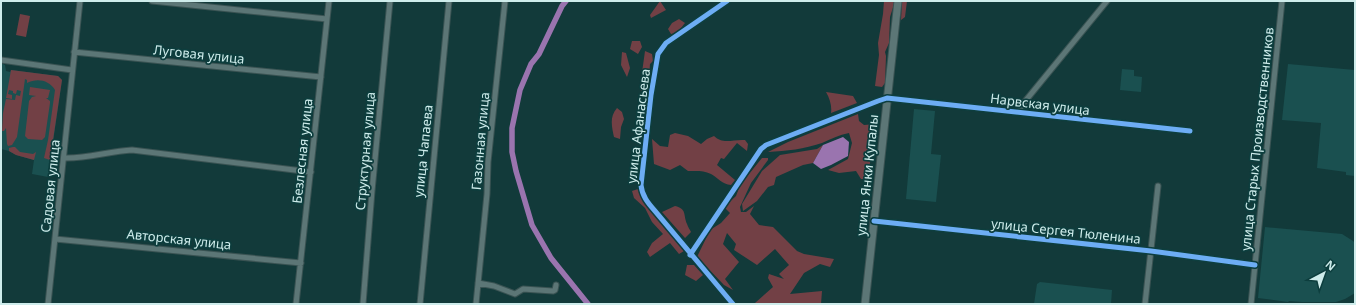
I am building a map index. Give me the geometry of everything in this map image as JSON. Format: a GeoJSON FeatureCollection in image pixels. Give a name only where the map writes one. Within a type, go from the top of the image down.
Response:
{"type":"FeatureCollection","features":[{"type":"Feature","properties":{"kind":"street","name":"Садовая улица"},"geometry":{"type":"LineString","coordinates":[[48,304],[80,1]]}},
{"type":"Feature","properties":{"kind":"street"},"geometry":{"type":"LineString","coordinates":[[152,1],[327,18]]}},
{"type":"Feature","properties":{"kind":"street","name":"Безлесная улица"},"geometry":{"type":"LineString","coordinates":[[296,304],[329,1]]}},
{"type":"Feature","properties":{"kind":"street","name":"Структурная улица"},"geometry":{"type":"LineString","coordinates":[[363,304],[390,1]]}},
{"type":"Feature","properties":{"kind":"street","name":"улица Чапаева"},"geometry":{"type":"LineString","coordinates":[[420,304],[449,1]]}},
{"type":"Feature","properties":{"kind":"street","name":"Газонная улица"},"geometry":{"type":"LineString","coordinates":[[476,304],[487,194],[488,162],[505,1]]}},
{"type":"Feature","properties":{"kind":"street","name":"улица Афанасьева"},"geometry":{"type":"LineString","coordinates":[[727,1],[666,43],[658,54],[651,95],[641,185],[642,192],[654,211],[733,304]]}},
{"type":"Feature","properties":{"kind":"street","name":"улица Янки Купалы"},"geometry":{"type":"LineString","coordinates":[[865,304],[898,1]]}},
{"type":"Feature","properties":{"kind":"street"},"geometry":{"type":"LineString","coordinates":[[1019,112],[1022,105],[1107,1]]}},
{"type":"Feature","properties":{"kind":"street","name":"улица Старых Производственников"},"geometry":{"type":"LineString","coordinates":[[1251,304],[1282,1]]}},
{"type":"Feature","properties":{"kind":"street","name":"Луговая улица"},"geometry":{"type":"LineString","coordinates":[[74,52],[321,77]]}},
{"type":"Feature","properties":{"kind":"street"},"geometry":{"type":"LineString","coordinates":[[1,60],[72,70]]}},
{"type":"Feature","properties":{"kind":"street"},"geometry":{"type":"LineString","coordinates":[[690,255],[761,149],[766,145],[887,98]]}},
{"type":"Feature","properties":{"kind":"street","name":"Нарвская улица"},"geometry":{"type":"LineString","coordinates":[[887,98],[1190,131]]}},
{"type":"Feature","properties":{"kind":"street"},"geometry":{"type":"LineString","coordinates":[[64,158],[80,158],[110,152],[132,150],[311,172]]}},
{"type":"Feature","properties":{"kind":"street"},"geometry":{"type":"LineString","coordinates":[[1145,304],[1158,186]]}},
{"type":"Feature","properties":{"kind":"street","name":"улица Сергея Тюленина"},"geometry":{"type":"LineString","coordinates":[[874,221],[1151,251],[1255,264]]}},
{"type":"Feature","properties":{"kind":"street","name":"Авторская улица"},"geometry":{"type":"LineString","coordinates":[[55,239],[301,262]]}},
{"type":"Feature","properties":{"kind":"street"},"geometry":{"type":"LineString","coordinates":[[478,283],[494,286],[515,294],[523,289],[553,291],[555,290],[556,285]]}},
{"type":"Feature","properties":{"kind":"shaded area"},"geometry":{"type":"Polygon","coordinates":[[[660,1],[666,10],[651,18],[650,15],[660,1]]]}},
{"type":"Feature","properties":{"kind":"shaded area"},"geometry":{"type":"Polygon","coordinates":[[[884,1],[895,1],[890,17],[889,43],[885,52],[885,83],[882,87],[875,86],[879,55],[878,43],[884,1]]]}},
{"type":"Feature","properties":{"kind":"shaded area"},"geometry":{"type":"Polygon","coordinates":[[[902,1],[907,1],[905,17],[901,20],[902,1]]]}},
{"type":"Feature","properties":{"kind":"shaded area"},"geometry":{"type":"Polygon","coordinates":[[[20,14],[30,16],[26,37],[16,35],[20,14]]]}},
{"type":"Feature","properties":{"kind":"shaded area"},"geometry":{"type":"Polygon","coordinates":[[[679,19],[685,23],[681,28],[671,34],[668,29],[672,23],[679,19]]]}},
{"type":"Feature","properties":{"kind":"shaded area"},"geometry":{"type":"Polygon","coordinates":[[[632,41],[640,41],[642,47],[638,54],[630,49],[632,41]]]}},
{"type":"Feature","properties":{"kind":"shaded area"},"geometry":{"type":"Polygon","coordinates":[[[645,51],[652,54],[653,61],[650,64],[648,92],[641,91],[640,87],[645,51]]]}},
{"type":"Feature","properties":{"kind":"shaded area"},"geometry":{"type":"Polygon","coordinates":[[[622,52],[626,53],[630,68],[627,77],[621,65],[622,52]]]}},
{"type":"Feature","properties":{"kind":"shaded area"},"geometry":{"type":"Polygon","coordinates":[[[1,63],[5,65],[6,71],[10,72],[11,70],[58,76],[62,80],[48,177],[32,174],[34,160],[1,149],[1,63]]]}},
{"type":"Feature","properties":{"kind":"shaded area"},"geometry":{"type":"Polygon","coordinates":[[[1288,64],[1355,70],[1355,176],[1346,175],[1346,172],[1317,168],[1321,123],[1282,120],[1288,64]]]}},
{"type":"Feature","properties":{"kind":"shaded area"},"geometry":{"type":"Polygon","coordinates":[[[1122,69],[1134,70],[1134,76],[1142,77],[1141,92],[1120,90],[1122,69]]]}},
{"type":"Feature","properties":{"kind":"shaded area"},"geometry":{"type":"Polygon","coordinates":[[[11,70],[58,76],[62,80],[50,160],[44,158],[55,90],[46,82],[39,80],[27,83],[27,80],[25,79],[17,137],[12,145],[8,146],[7,144],[6,128],[2,131],[3,113],[6,99],[15,100],[16,95],[20,96],[21,91],[17,90],[16,94],[9,90],[8,94],[12,95],[12,99],[6,98],[11,70]]]}},
{"type":"Feature","properties":{"kind":"shaded area"},"geometry":{"type":"Polygon","coordinates":[[[30,87],[50,90],[48,98],[46,98],[50,101],[50,103],[45,137],[42,140],[28,139],[25,136],[29,101],[32,97],[36,96],[29,95],[30,87]]]}},
{"type":"Feature","properties":{"kind":"shaded area"},"geometry":{"type":"Polygon","coordinates":[[[826,92],[853,96],[857,103],[831,113],[829,97],[826,92]]]}},
{"type":"Feature","properties":{"kind":"shaded area"},"geometry":{"type":"Polygon","coordinates":[[[617,108],[622,112],[624,119],[621,127],[620,139],[614,137],[612,126],[612,118],[614,111],[617,108]]]}},
{"type":"Feature","properties":{"kind":"shaded area"},"geometry":{"type":"Polygon","coordinates":[[[914,109],[935,111],[931,154],[941,155],[936,202],[906,199],[914,109]]]}},
{"type":"Feature","properties":{"kind":"shaded area"},"geometry":{"type":"Polygon","coordinates":[[[858,114],[859,121],[864,125],[876,124],[867,179],[861,179],[856,171],[839,173],[828,170],[848,159],[852,143],[849,133],[809,147],[768,152],[788,142],[858,114]]]}},
{"type":"Feature","properties":{"kind":"shaded area"},"geometry":{"type":"Polygon","coordinates":[[[675,133],[688,136],[701,144],[714,136],[717,139],[725,141],[745,140],[748,144],[747,151],[737,143],[724,159],[721,158],[717,165],[735,180],[731,185],[720,181],[711,174],[700,171],[688,171],[680,165],[670,170],[654,164],[652,139],[660,146],[668,147],[670,135],[675,133]]]}},
{"type":"Feature","properties":{"kind":"shaded area"},"geometry":{"type":"Polygon","coordinates":[[[843,137],[849,142],[848,156],[821,169],[813,163],[823,145],[843,137]]]}},
{"type":"Feature","properties":{"kind":"shaded area"},"geometry":{"type":"Polygon","coordinates":[[[823,145],[813,163],[803,165],[776,177],[774,185],[768,187],[757,201],[743,211],[742,204],[762,171],[780,155],[817,149],[823,145]]]}},
{"type":"Feature","properties":{"kind":"shaded area"},"geometry":{"type":"Polygon","coordinates":[[[13,147],[20,152],[33,154],[36,152],[34,160],[16,155],[9,151],[9,148],[13,147]]]}},
{"type":"Feature","properties":{"kind":"shaded area"},"geometry":{"type":"Polygon","coordinates":[[[762,158],[768,158],[768,160],[751,183],[740,207],[741,212],[746,212],[754,206],[750,214],[759,225],[773,227],[797,251],[804,254],[834,259],[830,267],[820,264],[804,273],[790,294],[822,291],[821,304],[755,303],[773,287],[768,278],[769,274],[784,279],[779,274],[789,265],[775,249],[757,265],[734,250],[736,244],[727,233],[723,244],[739,262],[725,279],[733,290],[724,285],[697,257],[710,230],[721,223],[730,213],[724,207],[736,196],[740,185],[762,158]]]}},
{"type":"Feature","properties":{"kind":"shaded area"},"geometry":{"type":"Polygon","coordinates":[[[638,189],[658,219],[684,251],[679,254],[670,243],[650,257],[647,252],[652,243],[663,234],[652,222],[645,208],[634,198],[632,191],[638,189]]]}},
{"type":"Feature","properties":{"kind":"shaded area"},"geometry":{"type":"Polygon","coordinates":[[[675,206],[683,210],[691,232],[685,238],[662,212],[675,206]]]}},
{"type":"Feature","properties":{"kind":"shaded area"},"geometry":{"type":"Polygon","coordinates":[[[1265,227],[1342,234],[1353,241],[1355,243],[1355,293],[1336,302],[1288,302],[1258,298],[1265,227]]]}},
{"type":"Feature","properties":{"kind":"shaded area"},"geometry":{"type":"Polygon","coordinates":[[[687,265],[694,265],[703,275],[696,281],[685,275],[687,265]]]}},
{"type":"Feature","properties":{"kind":"shaded area"},"geometry":{"type":"Polygon","coordinates":[[[1040,282],[1112,290],[1111,304],[1034,304],[1037,284],[1040,282]]]}},
{"type":"Feature","properties":{"kind":"waterway"},"geometry":{"type":"LineString","coordinates":[[566,1],[562,6],[539,54],[531,64],[520,90],[512,128],[512,152],[532,225],[551,258],[588,304]]}},
{"type":"Feature","properties":{"kind":"cycle path"},"geometry":{"type":"LineString","coordinates":[[727,1],[666,43],[658,54],[651,95],[641,185],[644,196],[650,205],[733,304]]}},
{"type":"Feature","properties":{"kind":"cycle path"},"geometry":{"type":"LineString","coordinates":[[690,255],[761,149],[766,145],[887,98],[1190,131]]}},
{"type":"Feature","properties":{"kind":"cycle path"},"geometry":{"type":"LineString","coordinates":[[874,221],[1151,251],[1255,265]]}}]}
